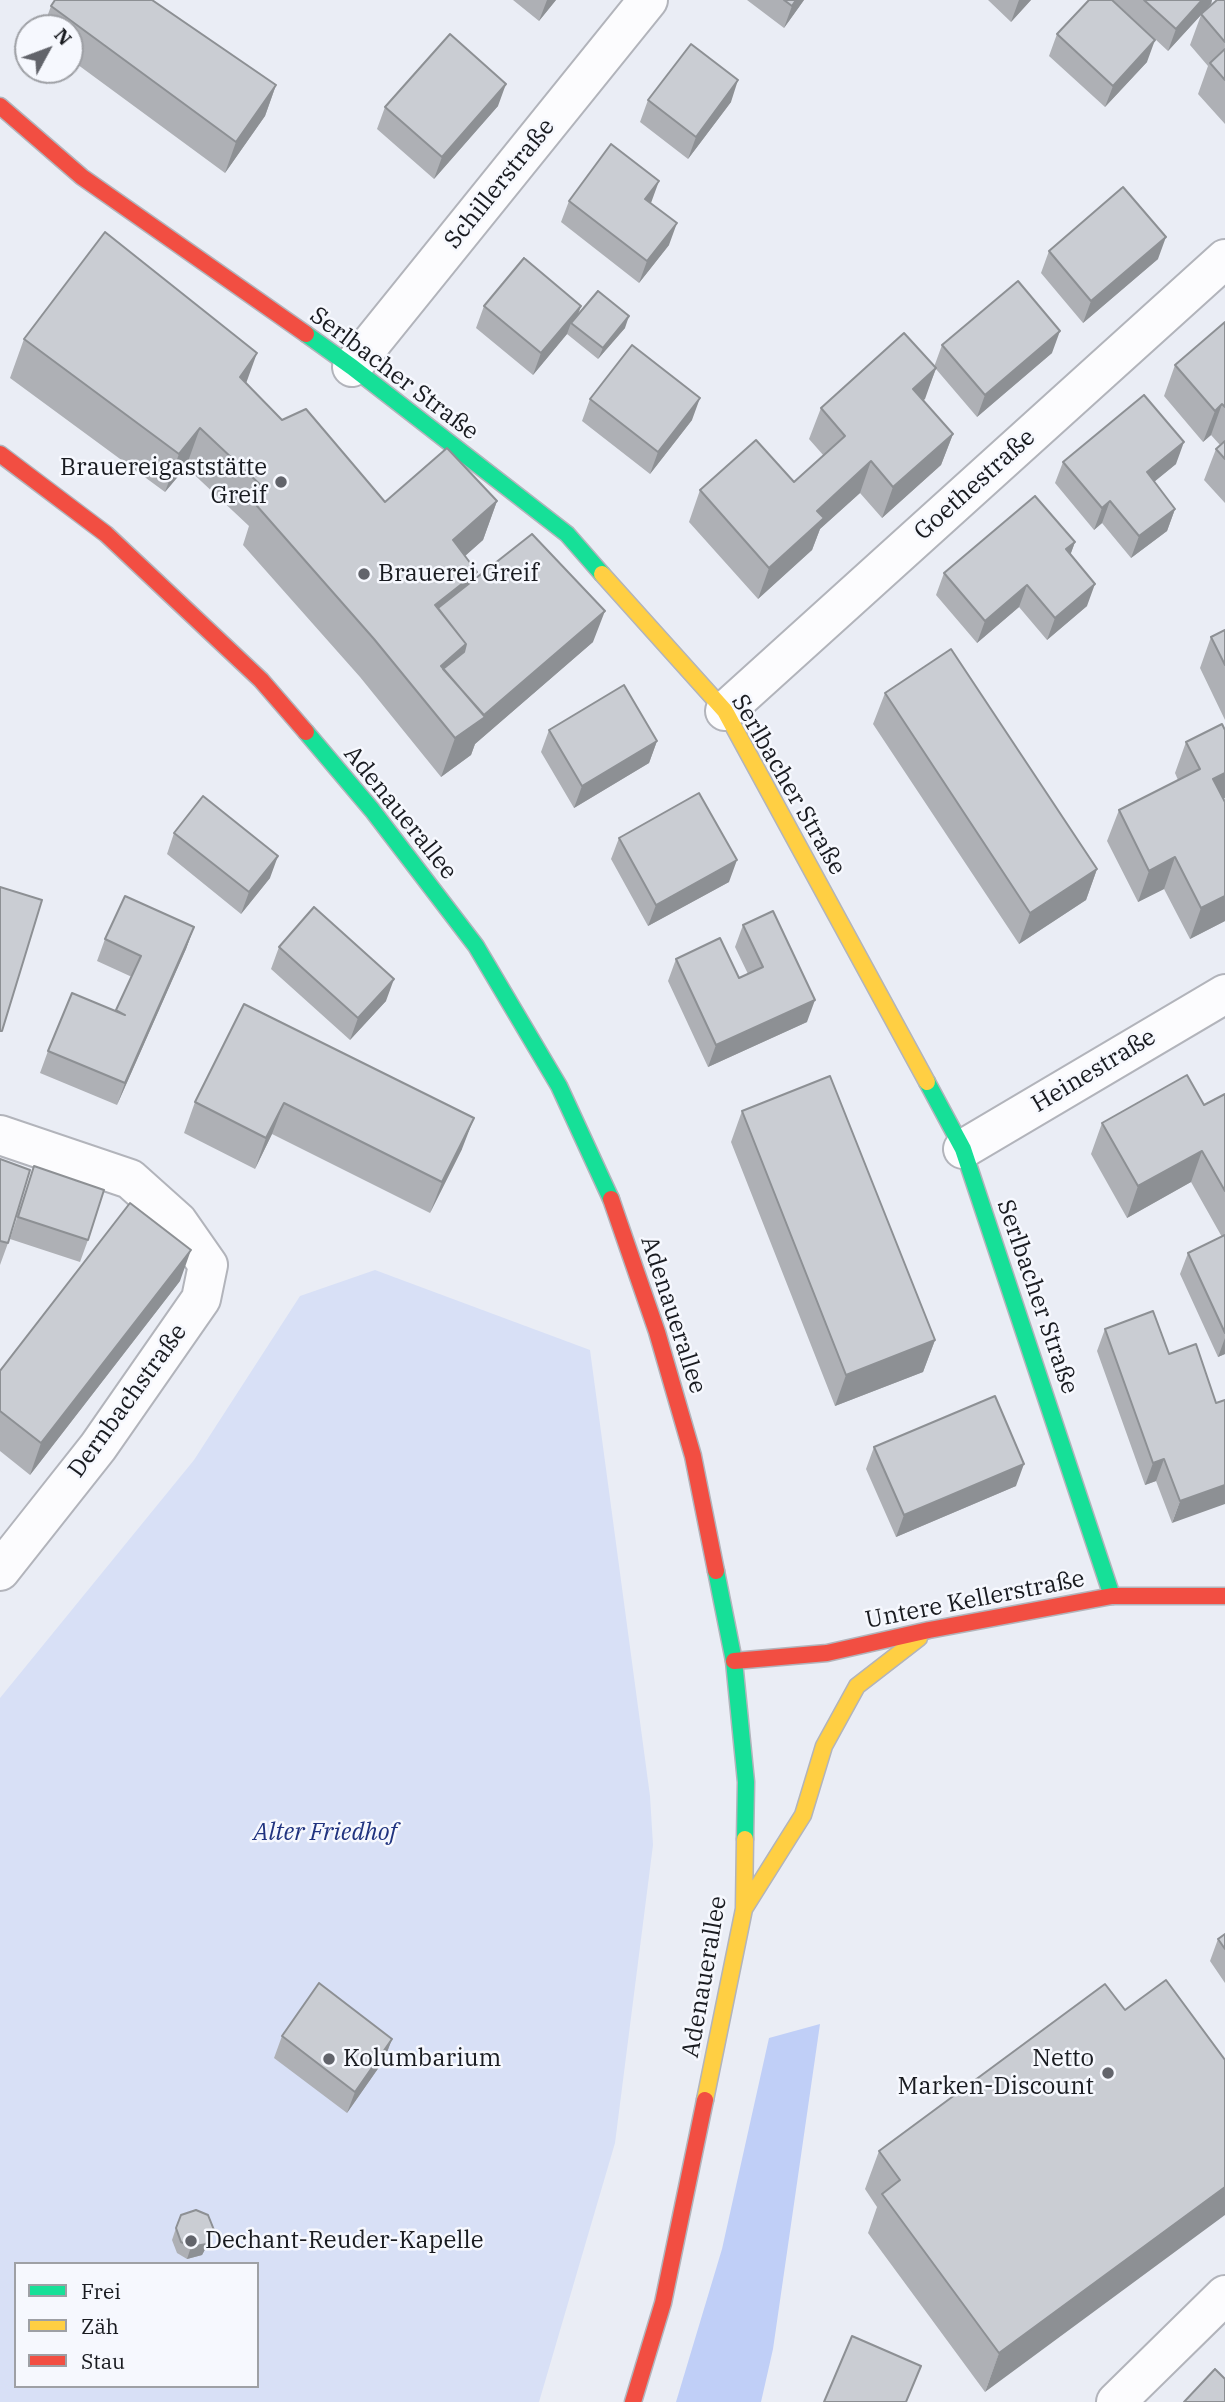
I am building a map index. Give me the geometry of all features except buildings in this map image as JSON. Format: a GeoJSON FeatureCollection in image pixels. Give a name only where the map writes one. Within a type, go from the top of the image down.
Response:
{"type":"FeatureCollection","features":[{"type":"Feature","properties":{"kind":"street","name":"Schillerstraße"},"geometry":{"type":"LineString","coordinates":[[352,368],[648,0]]}},
{"type":"Feature","properties":{"kind":"street","name":"Serlbacher Straße"},"geometry":{"type":"LineString","coordinates":[[0,106],[82,177],[352,368],[567,534],[725,711],[962,1149],[1112,1597]]}},
{"type":"Feature","properties":{"kind":"street","name":"Goethestraße"},"geometry":{"type":"LineString","coordinates":[[725,711],[1225,258]]}},
{"type":"Feature","properties":{"kind":"street","name":"Adenauerallee"},"geometry":{"type":"LineString","coordinates":[[0,454],[106,534],[261,681],[372,810],[475,946],[559,1086],[611,1199],[657,1332],[693,1456],[734,1661],[746,1782],[744,1909],[663,2303],[633,2402]]}},
{"type":"Feature","properties":{"kind":"street","name":"Heinestraße"},"geometry":{"type":"LineString","coordinates":[[962,1149],[1225,994]]}},
{"type":"Feature","properties":{"kind":"street","name":"Dernbachstraße"},"geometry":{"type":"LineString","coordinates":[[0,1135],[130,1179],[178,1222],[208,1265],[201,1299],[98,1447],[0,1572]]}},
{"type":"Feature","properties":{"kind":"street","name":"Untere Kellerstraße"},"geometry":{"type":"LineString","coordinates":[[734,1661],[827,1653],[929,1630],[1112,1597],[1225,1595]]}},
{"type":"Feature","properties":{"kind":"street"},"geometry":{"type":"LineString","coordinates":[[1225,1595],[1225,1602]]}},
{"type":"Feature","properties":{"kind":"street"},"geometry":{"type":"LineString","coordinates":[[744,1909],[803,1815],[824,1746],[857,1686],[929,1630]]}},
{"type":"Feature","properties":{"kind":"street"},"geometry":{"type":"LineString","coordinates":[[1116,2402],[1225,2295]]}},
{"type":"Feature","properties":{"kind":"green space","name":"Alter Friedhof"},"geometry":{"type":"Polygon","coordinates":[[[375,1270],[590,1350],[650,1796],[653,1845],[615,2143],[539,2402],[0,2402],[0,1698],[194,1460],[300,1296],[375,1270]]]}},
{"type":"Feature","properties":{"kind":"shaded area"},"geometry":{"type":"Polygon","coordinates":[[[820,2024],[773,2349],[761,2402],[676,2402],[722,2249],[769,2038],[820,2024]]]}},
{"type":"Feature","properties":{"kind":"traffic: fast"},"geometry":{"type":"LineString","coordinates":[[306,334],[567,534],[602,574]]}},
{"type":"Feature","properties":{"kind":"traffic: fast"},"geometry":{"type":"LineString","coordinates":[[306,732],[372,810],[476,946],[559,1086],[611,1199]]}},
{"type":"Feature","properties":{"kind":"traffic: fast"},"geometry":{"type":"LineString","coordinates":[[927,1082],[963,1149],[1112,1596]]}},
{"type":"Feature","properties":{"kind":"traffic: fast"},"geometry":{"type":"LineString","coordinates":[[716,1571],[734,1661],[746,1782],[745,1839]]}},
{"type":"Feature","properties":{"kind":"traffic: slow"},"geometry":{"type":"LineString","coordinates":[[602,574],[725,711],[927,1082]]}},
{"type":"Feature","properties":{"kind":"traffic: slow"},"geometry":{"type":"LineString","coordinates":[[744,1909],[803,1815],[824,1746],[857,1686],[919,1638]]}},
{"type":"Feature","properties":{"kind":"traffic: slow"},"geometry":{"type":"LineString","coordinates":[[705,2100],[744,1909],[745,1839]]}},
{"type":"Feature","properties":{"kind":"traffic: jam"},"geometry":{"type":"LineString","coordinates":[[0,106],[82,177],[306,334]]}},
{"type":"Feature","properties":{"kind":"traffic: jam"},"geometry":{"type":"LineString","coordinates":[[0,454],[106,534],[261,680],[306,732]]}},
{"type":"Feature","properties":{"kind":"traffic: jam"},"geometry":{"type":"LineString","coordinates":[[611,1199],[657,1332],[693,1456],[716,1571]]}},
{"type":"Feature","properties":{"kind":"traffic: jam"},"geometry":{"type":"LineString","coordinates":[[734,1661],[827,1653],[929,1630],[1112,1596],[1225,1596]]}},
{"type":"Feature","properties":{"kind":"traffic: jam"},"geometry":{"type":"LineString","coordinates":[[633,2402],[663,2303],[705,2100]]}},
{"type":"Feature","properties":{"kind":"place","name":"Brauereigaststätte Greif"},"geometry":{"type":"Point","coordinates":[281,482]}},
{"type":"Feature","properties":{"kind":"place","name":"Brauerei Greif"},"geometry":{"type":"Point","coordinates":[364,574]}},
{"type":"Feature","properties":{"kind":"place","name":"Kolumbarium"},"geometry":{"type":"Point","coordinates":[329,2059]}},
{"type":"Feature","properties":{"kind":"place","name":"Netto Marken-Discount"},"geometry":{"type":"Point","coordinates":[1108,2073]}},
{"type":"Feature","properties":{"kind":"place","name":"Dechant-Reuder-Kapelle"},"geometry":{"type":"Point","coordinates":[191,2241]}}]}
